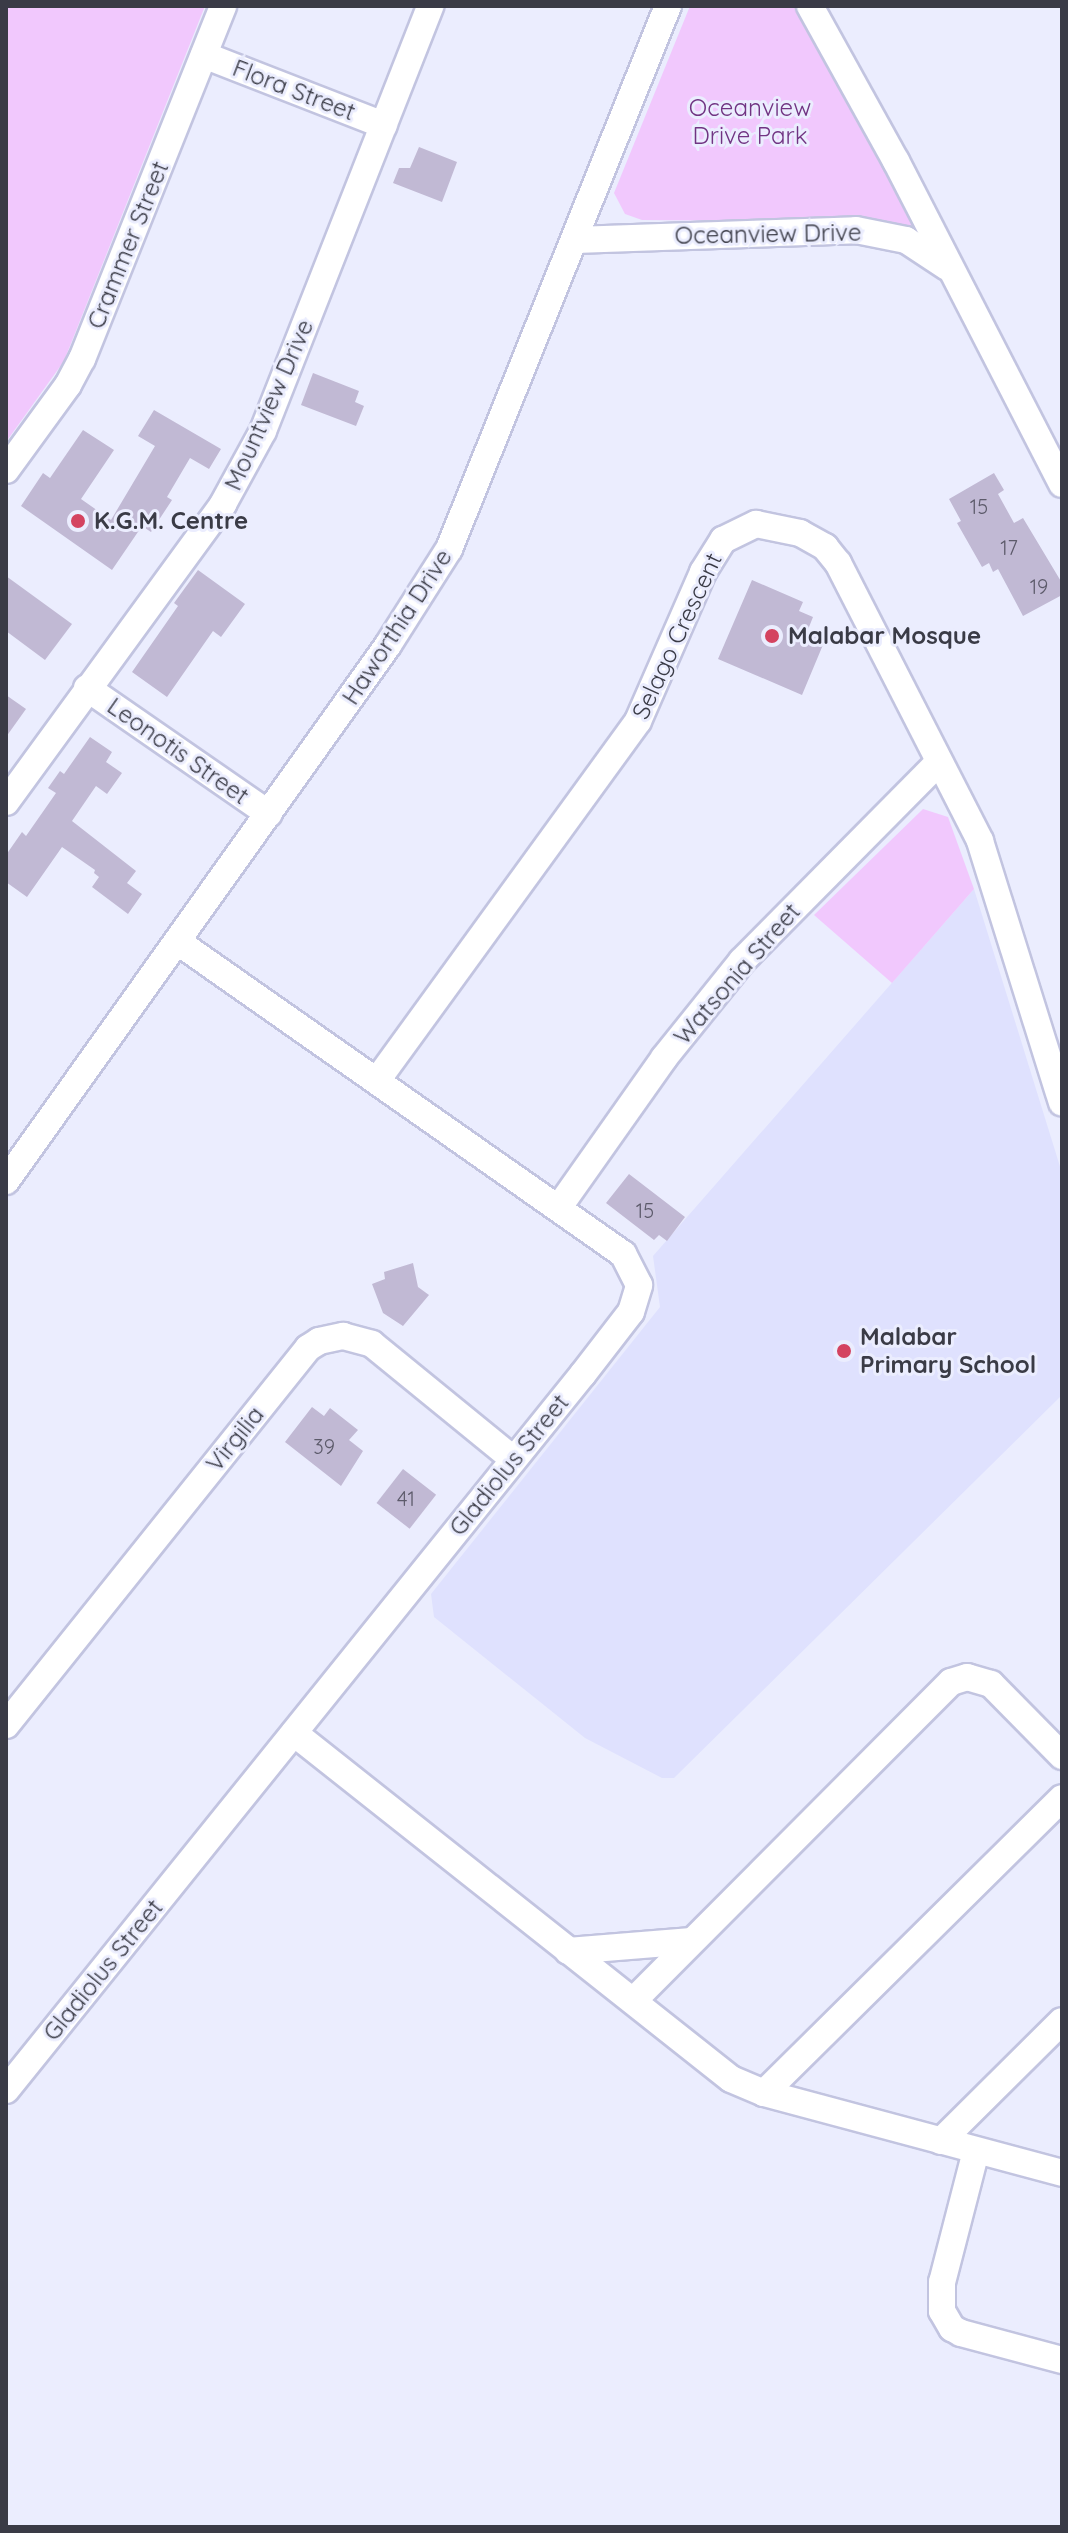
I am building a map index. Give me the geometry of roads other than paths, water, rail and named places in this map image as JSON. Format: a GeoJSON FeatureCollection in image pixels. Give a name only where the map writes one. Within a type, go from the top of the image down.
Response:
{"type":"FeatureCollection","features":[{"type":"Feature","properties":{"kind":"street","name":"Crammer Street"},"geometry":{"type":"LineString","coordinates":[[6,470],[68,385],[82,359],[223,6]]}},
{"type":"Feature","properties":{"kind":"street","name":"Mountview Drive"},"geometry":{"type":"LineString","coordinates":[[6,802],[223,504],[263,431],[430,6]]}},
{"type":"Feature","properties":{"kind":"street","name":"Haworthia Drive"},"geometry":{"type":"LineString","coordinates":[[6,1181],[388,645],[449,549],[668,6]]}},
{"type":"Feature","properties":{"kind":"street","name":"Oceanview Drive"},"geometry":{"type":"LineString","coordinates":[[810,6],[896,161],[1062,484]]}},
{"type":"Feature","properties":{"kind":"street","name":"Flora Street"},"geometry":{"type":"LineString","coordinates":[[204,55],[384,125]]}},
{"type":"Feature","properties":{"kind":"street","name":"Oceanview Drive"},"geometry":{"type":"LineString","coordinates":[[575,240],[856,230],[906,240],[950,270]]}},
{"type":"Feature","properties":{"kind":"street","name":"Selago Crescent"},"geometry":{"type":"LineString","coordinates":[[378,1079],[638,721],[703,572],[723,540],[756,524],[800,533],[825,547],[838,563],[980,841],[1062,1102]]}},
{"type":"Feature","properties":{"kind":"street","name":"Leonotis Street"},"geometry":{"type":"LineString","coordinates":[[87,688],[269,814]]}},
{"type":"Feature","properties":{"kind":"street","name":"Watsonia Street"},"geometry":{"type":"LineString","coordinates":[[559,1207],[664,1058],[742,961],[939,762]]}},
{"type":"Feature","properties":{"kind":"street","name":"Gladiolus Street"},"geometry":{"type":"LineString","coordinates":[[6,2090],[631,1312],[639,1285],[633,1267],[623,1254],[378,1079],[178,942]]}},
{"type":"Feature","properties":{"kind":"street","name":"Virgilia"},"geometry":{"type":"LineString","coordinates":[[6,1725],[308,1348],[319,1341],[343,1336],[372,1344],[513,1459]]}},
{"type":"Feature","properties":{"kind":"street"},"geometry":{"type":"LineString","coordinates":[[634,2000],[951,1682],[967,1677],[991,1684],[1062,1756]]}},
{"type":"Feature","properties":{"kind":"street"},"geometry":{"type":"LineString","coordinates":[[294,1733],[634,2000],[702,2060],[731,2079],[764,2093],[1062,2173]]}},
{"type":"Feature","properties":{"kind":"street"},"geometry":{"type":"LineString","coordinates":[[764,2093],[1062,1798]]}},
{"type":"Feature","properties":{"kind":"street"},"geometry":{"type":"LineString","coordinates":[[568,1951],[692,1941]]}},
{"type":"Feature","properties":{"kind":"street"},"geometry":{"type":"LineString","coordinates":[[941,2141],[1062,2021]]}},
{"type":"Feature","properties":{"kind":"street"},"geometry":{"type":"LineString","coordinates":[[976,2151],[942,2282],[942,2311],[952,2328],[961,2333],[1062,2360]]}},
{"type":"Feature","properties":{"kind":"place","name":"K.G.M. Centre"},"geometry":{"type":"Point","coordinates":[78,521]}},
{"type":"Feature","properties":{"kind":"place","name":"Malabar Mosque"},"geometry":{"type":"Point","coordinates":[772,636]}},
{"type":"Feature","properties":{"kind":"place","name":"Malabar Primary School"},"geometry":{"type":"Point","coordinates":[844,1351]}},
{"type":"Feature","properties":{"kind":"park label","name":"Oceanview Drive Park"},"geometry":{"type":"Point","coordinates":[750,122]}}]}
